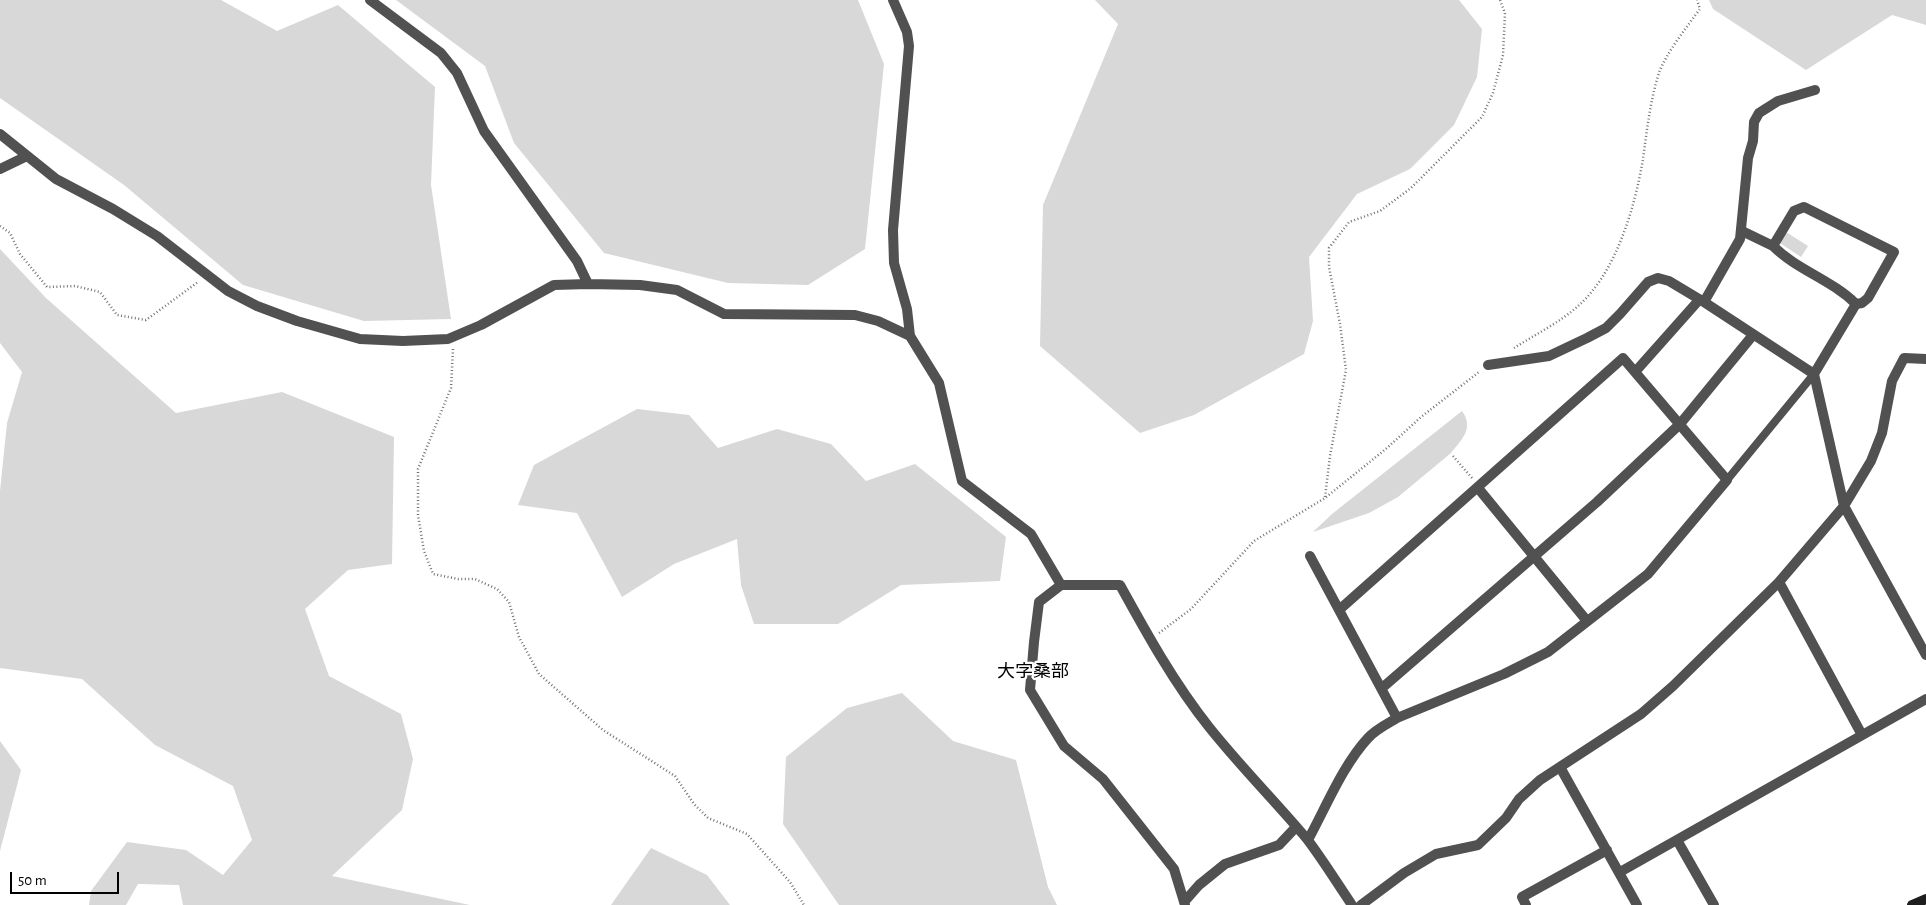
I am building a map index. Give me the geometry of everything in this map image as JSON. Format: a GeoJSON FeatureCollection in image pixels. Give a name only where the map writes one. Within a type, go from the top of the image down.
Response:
{"type":"FeatureCollection","features":[{"type":"Feature","properties":{"kind":"street"},"geometry":{"type":"LineString","coordinates":[[370,0],[441,53],[457,73],[484,131],[577,261],[588,284]]}},
{"type":"Feature","properties":{"kind":"street"},"geometry":{"type":"LineString","coordinates":[[893,0],[907,32],[909,46],[893,230],[894,263],[907,309],[910,336],[939,383],[962,481],[1031,534],[1061,584]]}},
{"type":"Feature","properties":{"kind":"street"},"geometry":{"type":"LineString","coordinates":[[1635,372],[1702,301],[1740,239],[1748,158],[1753,140],[1754,122],[1759,113],[1778,100],[1815,90]]}},
{"type":"Feature","properties":{"kind":"street"},"geometry":{"type":"LineString","coordinates":[[0,134],[56,178],[113,209],[157,236],[228,291],[257,306],[312,326],[360,339],[403,341],[448,339],[480,325],[554,285],[588,284],[640,285],[677,290],[724,314],[854,315],[878,321],[910,336]]}},
{"type":"Feature","properties":{"kind":"street"},"geometry":{"type":"LineString","coordinates":[[0,169],[28,156]]}},
{"type":"Feature","properties":{"kind":"street"},"geometry":{"type":"LineString","coordinates":[[1773,246],[1794,211],[1804,206],[1894,252],[1868,298],[1862,303],[1856,304],[1814,374],[1844,506],[1926,655]]}},
{"type":"Feature","properties":{"kind":"street"},"geometry":{"type":"LineString","coordinates":[[1742,231],[1773,246],[1793,262],[1846,293],[1856,304]]}},
{"type":"Feature","properties":{"kind":"street"},"geometry":{"type":"LineString","coordinates":[[1488,365],[1549,356],[1587,338],[1606,328],[1648,282],[1658,278],[1669,281],[1702,301],[1814,374]]}},
{"type":"Feature","properties":{"kind":"street"},"geometry":{"type":"LineString","coordinates":[[1382,688],[1597,502],[1680,424],[1753,335]]}},
{"type":"Feature","properties":{"kind":"street"},"geometry":{"type":"LineString","coordinates":[[1308,840],[1352,758],[1369,737],[1382,726],[1397,718],[1504,674],[1548,652],[1648,574],[1727,480],[1623,358],[1339,610]]}},
{"type":"Feature","properties":{"kind":"street"},"geometry":{"type":"LineString","coordinates":[[1361,905],[1404,873],[1436,854],[1478,845],[1506,818],[1519,799],[1540,780],[1641,714],[1673,686],[1779,582],[1844,506],[1871,461],[1882,433],[1892,382],[1904,358],[1926,360]]}},
{"type":"Feature","properties":{"kind":"street"},"geometry":{"type":"LineString","coordinates":[[1478,488],[1587,621]]}},
{"type":"Feature","properties":{"kind":"street"},"geometry":{"type":"LineString","coordinates":[[1310,556],[1397,718]]}},
{"type":"Feature","properties":{"kind":"street"},"geometry":{"type":"LineString","coordinates":[[1779,582],[1862,735]]}},
{"type":"Feature","properties":{"kind":"street"},"geometry":{"type":"LineString","coordinates":[[1184,903],[1174,869],[1103,779],[1064,746],[1030,690],[1039,602],[1061,584],[1120,585],[1173,677],[1208,726],[1245,771],[1308,840],[1352,905]]}},
{"type":"Feature","properties":{"kind":"street"},"geometry":{"type":"LineString","coordinates":[[1620,872],[1926,699]]}},
{"type":"Feature","properties":{"kind":"street"},"geometry":{"type":"LineString","coordinates":[[1560,767],[1637,905]]}},
{"type":"Feature","properties":{"kind":"street"},"geometry":{"type":"LineString","coordinates":[[1184,903],[1198,885],[1225,864],[1279,845],[1296,827]]}},
{"type":"Feature","properties":{"kind":"street"},"geometry":{"type":"LineString","coordinates":[[1677,840],[1714,905]]}},
{"type":"Feature","properties":{"kind":"street"},"geometry":{"type":"LineString","coordinates":[[1526,905],[1522,897],[1608,850]]}},
{"type":"Feature","properties":{"kind":"street"},"geometry":{"type":"LineString","coordinates":[[1912,905],[1926,899]]}},
{"type":"Feature","properties":{"kind":"lane"},"geometry":{"type":"LineString","coordinates":[[1727,480],[1814,374]]}},
{"type":"Feature","properties":{"kind":"path"},"geometry":{"type":"LineString","coordinates":[[1325,498],[1330,456],[1346,370],[1340,324],[1329,267],[1329,248],[1349,222],[1380,211],[1411,188],[1482,117],[1493,94],[1503,55],[1506,13],[1500,0]]}},
{"type":"Feature","properties":{"kind":"path"},"geometry":{"type":"LineString","coordinates":[[1513,349],[1578,307],[1598,284],[1608,266],[1625,231],[1638,187],[1652,97],[1660,70],[1700,9],[1697,0]]}},
{"type":"Feature","properties":{"kind":"path"},"geometry":{"type":"LineString","coordinates":[[0,226],[10,234],[20,254],[47,287],[75,286],[100,292],[117,315],[146,320],[208,276]]}},
{"type":"Feature","properties":{"kind":"path"},"geometry":{"type":"LineString","coordinates":[[454,336],[452,388],[418,469],[418,515],[424,551],[433,574],[458,579],[475,578],[497,589],[509,602],[519,637],[539,674],[603,730],[675,776],[694,804],[708,818],[747,834],[790,882],[804,905]]}},
{"type":"Feature","properties":{"kind":"path"},"geometry":{"type":"LineString","coordinates":[[1150,640],[1191,609],[1254,541],[1325,498],[1387,448],[1421,416],[1488,365]]}},
{"type":"Feature","properties":{"kind":"path"},"geometry":{"type":"LineString","coordinates":[[1453,456],[1478,488]]}},
{"type":"Feature","properties":{"kind":"shaded area"},"geometry":{"type":"Polygon","coordinates":[[[0,0],[221,0],[277,31],[338,5],[435,87],[431,185],[451,319],[364,321],[243,285],[124,185],[0,98],[0,0]]]}},
{"type":"Feature","properties":{"kind":"shaded area"},"geometry":{"type":"Polygon","coordinates":[[[396,0],[858,0],[884,64],[865,249],[808,285],[728,283],[604,253],[514,143],[485,66],[396,0]]]}},
{"type":"Feature","properties":{"kind":"shaded area"},"geometry":{"type":"Polygon","coordinates":[[[1095,0],[1459,0],[1482,29],[1477,77],[1454,125],[1410,169],[1357,194],[1309,257],[1313,321],[1304,354],[1194,415],[1140,433],[1040,346],[1043,205],[1118,24],[1095,0]]]}},
{"type":"Feature","properties":{"kind":"shaded area"},"geometry":{"type":"Polygon","coordinates":[[[1709,0],[1926,0],[1926,25],[1892,15],[1806,70],[1713,9],[1709,0]]]}},
{"type":"Feature","properties":{"kind":"shaded area"},"geometry":{"type":"Polygon","coordinates":[[[1786,232],[1808,246],[1801,257],[1780,243],[1786,232]]]}},
{"type":"Feature","properties":{"kind":"shaded area"},"geometry":{"type":"Polygon","coordinates":[[[0,249],[46,298],[176,413],[282,392],[394,437],[392,564],[348,570],[305,609],[329,676],[401,714],[413,759],[402,810],[332,876],[470,905],[183,905],[179,885],[138,884],[126,905],[89,905],[91,891],[127,842],[186,850],[223,875],[252,840],[233,786],[155,745],[82,679],[0,668],[0,491],[7,423],[22,372],[0,343],[0,249]]]}},
{"type":"Feature","properties":{"kind":"shaded area"},"geometry":{"type":"Polygon","coordinates":[[[637,409],[689,415],[718,448],[777,429],[831,444],[866,481],[915,464],[1006,537],[1000,581],[901,585],[838,624],[754,624],[741,585],[737,539],[674,564],[622,597],[577,513],[518,505],[534,465],[637,409]]]}},
{"type":"Feature","properties":{"kind":"shaded area"},"geometry":{"type":"Polygon","coordinates":[[[1462,411],[1467,423],[1466,433],[1451,453],[1398,497],[1369,513],[1313,532],[1332,514],[1462,411]]]}},
{"type":"Feature","properties":{"kind":"shaded area"},"geometry":{"type":"Polygon","coordinates":[[[902,693],[953,741],[1016,760],[1048,887],[1057,905],[839,905],[783,824],[786,757],[847,708],[902,693]]]}},
{"type":"Feature","properties":{"kind":"shaded area"},"geometry":{"type":"Polygon","coordinates":[[[0,741],[21,770],[0,851],[0,741]]]}},
{"type":"Feature","properties":{"kind":"shaded area"},"geometry":{"type":"Polygon","coordinates":[[[651,848],[707,875],[730,905],[611,905],[651,848]]]}},
{"type":"Feature","properties":{"kind":"district","name":"大字桑部"},"geometry":{"type":"Point","coordinates":[1033,672]}}]}
